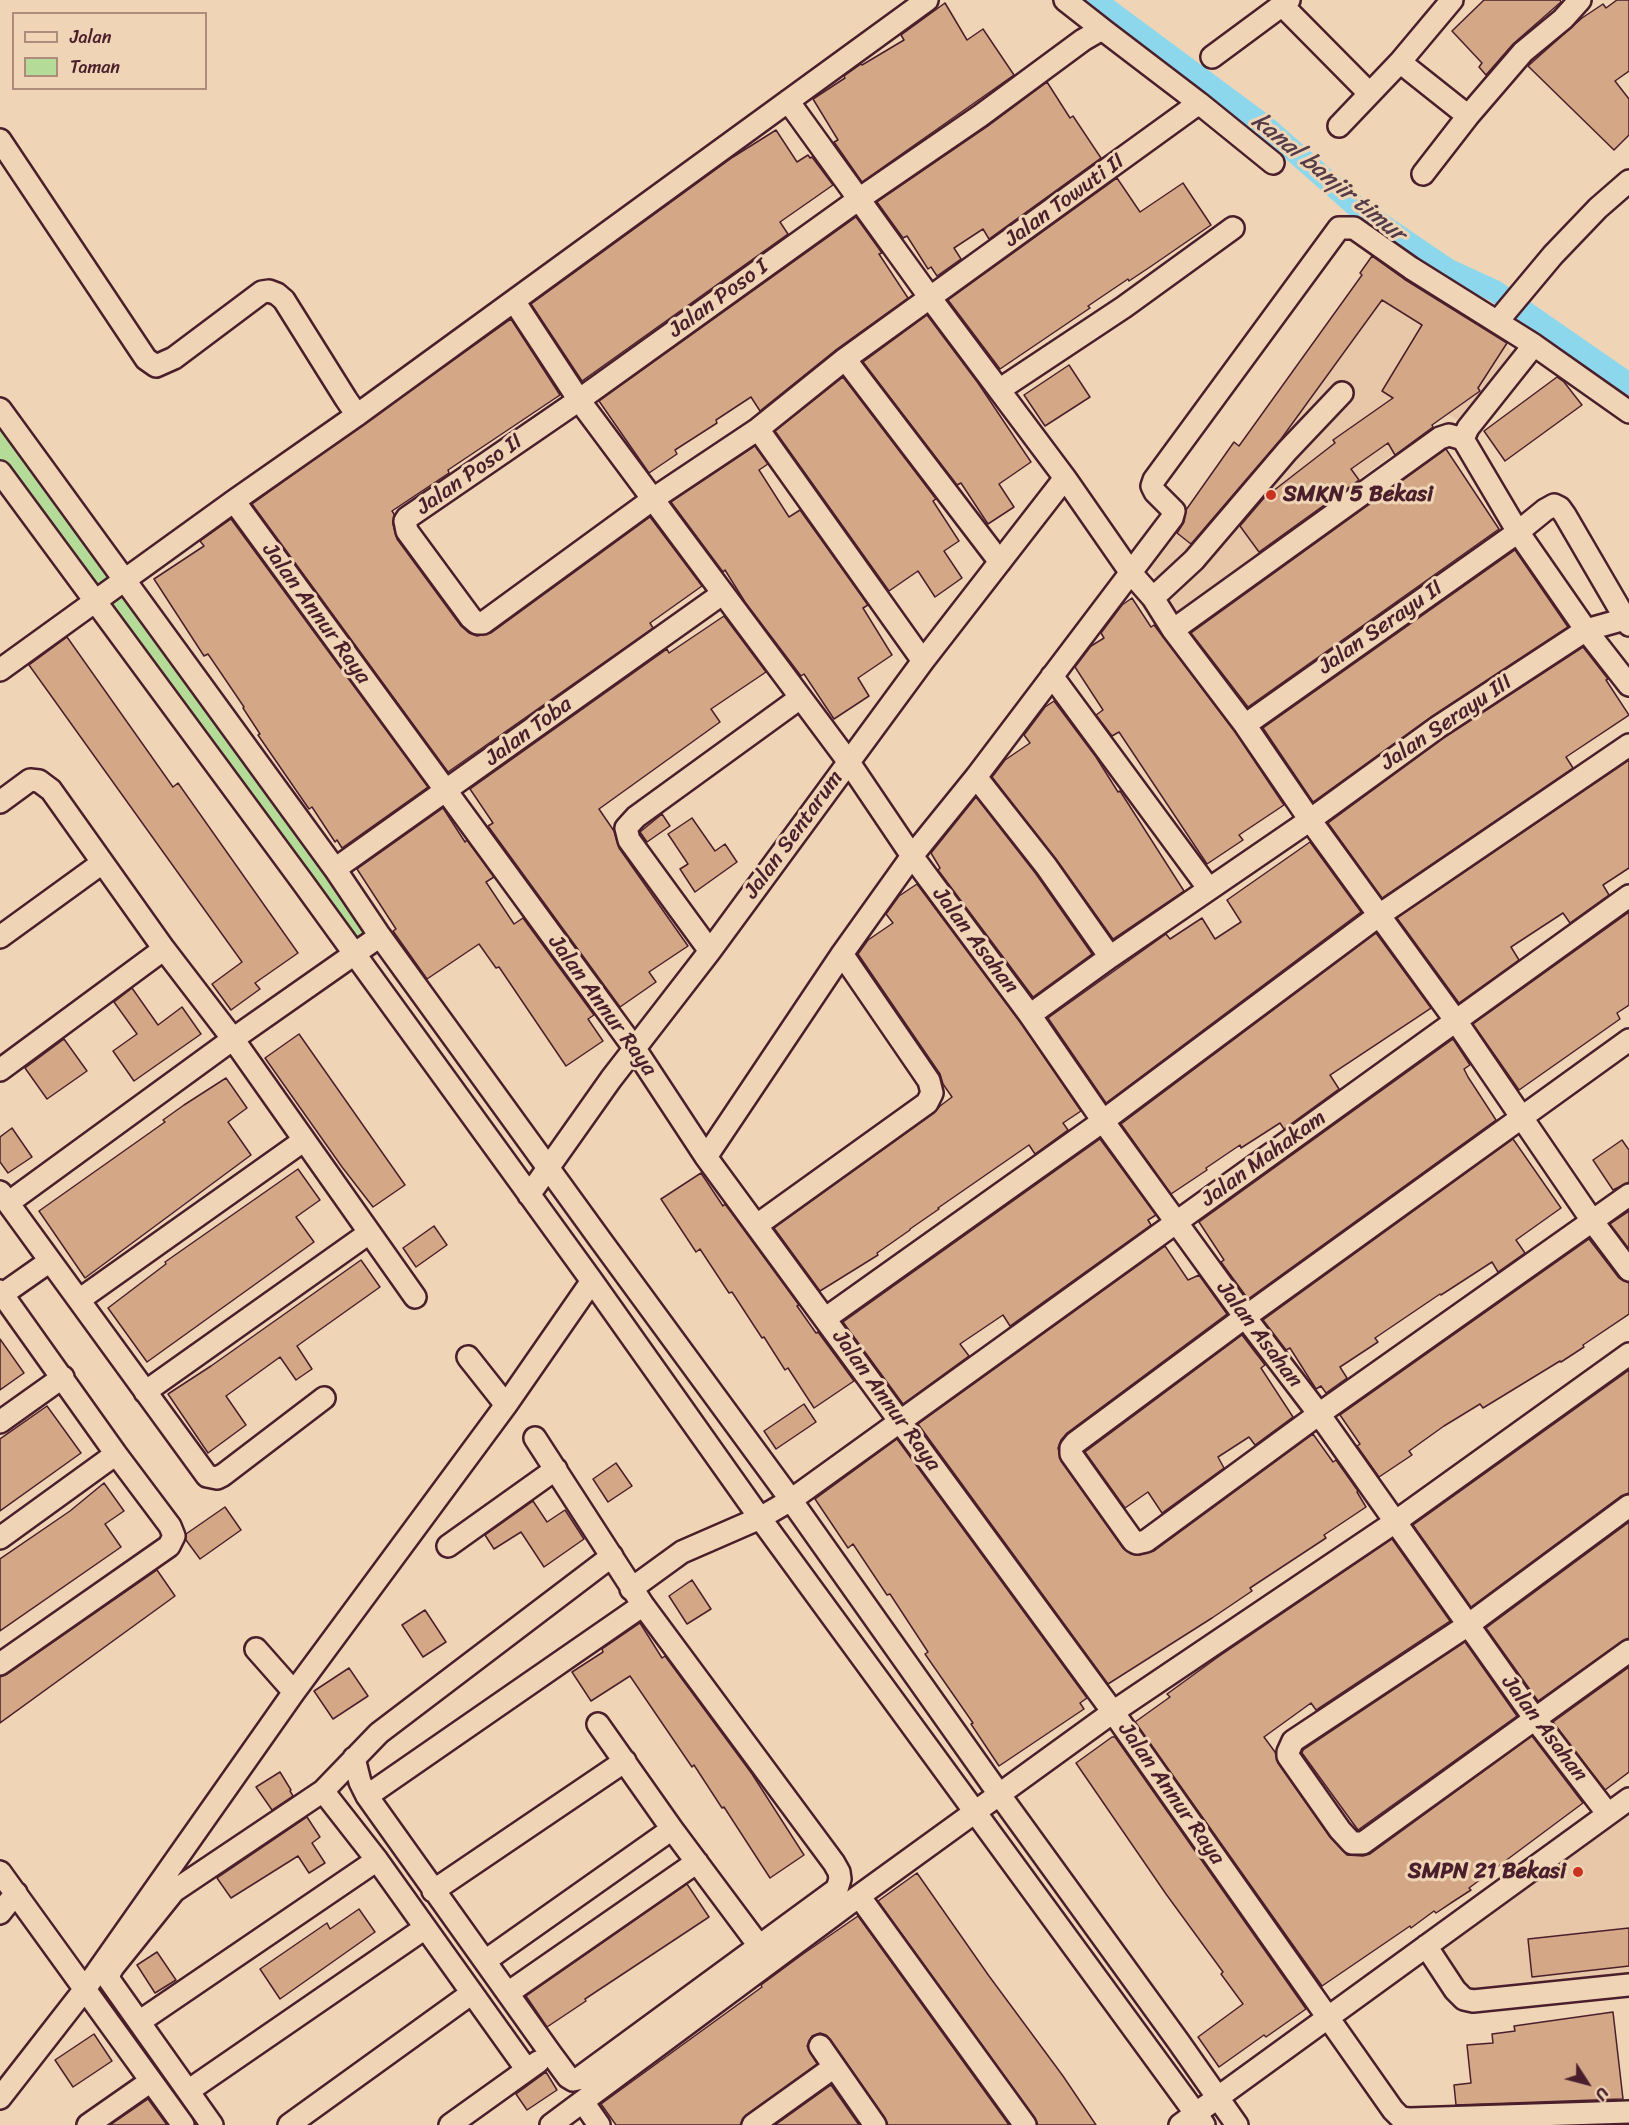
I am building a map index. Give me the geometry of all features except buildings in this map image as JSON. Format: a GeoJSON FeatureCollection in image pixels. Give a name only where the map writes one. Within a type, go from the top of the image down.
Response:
{"type":"FeatureCollection","features":[{"type":"Feature","properties":{"kind":"street"},"geometry":{"type":"LineString","coordinates":[[0,670],[124,579],[357,415],[927,0]]}},
{"type":"Feature","properties":{"kind":"street"},"geometry":{"type":"LineString","coordinates":[[1065,0],[1273,163]]}},
{"type":"Feature","properties":{"kind":"street"},"geometry":{"type":"LineString","coordinates":[[1423,174],[1468,116],[1523,52],[1563,19],[1580,0]]}},
{"type":"Feature","properties":{"kind":"street"},"geometry":{"type":"LineString","coordinates":[[1212,57],[1276,8],[1286,3],[1369,93]]}},
{"type":"Feature","properties":{"kind":"street"},"geometry":{"type":"LineString","coordinates":[[1339,126],[1400,63],[1444,3]]}},
{"type":"Feature","properties":{"kind":"street","name":"Jalan Poso I"},"geometry":{"type":"LineString","coordinates":[[579,400],[859,199],[980,116],[1083,40],[1102,29]]}},
{"type":"Feature","properties":{"kind":"street"},"geometry":{"type":"LineString","coordinates":[[1400,63],[1468,116]]}},
{"type":"Feature","properties":{"kind":"street"},"geometry":{"type":"LineString","coordinates":[[788,101],[931,299],[1065,478],[1131,573],[1153,598],[1173,630],[1245,725],[1629,1270]]}},
{"type":"Feature","properties":{"kind":"street","name":"Jalan Towuti II"},"geometry":{"type":"LineString","coordinates":[[653,499],[758,429],[845,359],[1199,103]]}},
{"type":"Feature","properties":{"kind":"street"},"geometry":{"type":"LineString","coordinates":[[0,140],[146,359],[156,366],[174,358],[262,292],[269,291],[284,300],[357,415]]}},
{"type":"Feature","properties":{"kind":"street"},"geometry":{"type":"LineString","coordinates":[[1505,311],[1598,208],[1629,181]]}},
{"type":"Feature","properties":{"kind":"street"},"geometry":{"type":"LineString","coordinates":[[999,390],[1124,307],[1233,228]]}},
{"type":"Feature","properties":{"kind":"street"},"geometry":{"type":"LineString","coordinates":[[706,1156],[842,954],[912,856],[976,777],[1172,518],[1174,511],[1155,492],[1152,486],[1154,480],[1339,228],[1354,228],[1411,268],[1505,311],[1534,345],[1629,412]]}},
{"type":"Feature","properties":{"kind":"street","name":"Jalan Asahan"},"geometry":{"type":"LineString","coordinates":[[514,301],[579,400],[848,761],[912,856],[1030,1015],[1103,1121],[1245,1317],[1319,1414],[1535,1719],[1608,1814]]}},
{"type":"Feature","properties":{"kind":"street"},"geometry":{"type":"LineString","coordinates":[[1463,439],[1468,428],[1534,345]]}},
{"type":"Feature","properties":{"kind":"street"},"geometry":{"type":"LineString","coordinates":[[845,359],[1000,562]]}},
{"type":"Feature","properties":{"kind":"street"},"geometry":{"type":"LineString","coordinates":[[1153,598],[1194,560],[1287,451],[1342,393]]}},
{"type":"Feature","properties":{"kind":"street","name":"Jalan Poso II"},"geometry":{"type":"LineString","coordinates":[[579,400],[405,521],[407,531],[471,618],[480,623],[653,499]]}},
{"type":"Feature","properties":{"kind":"street"},"geometry":{"type":"LineString","coordinates":[[0,409],[791,1500],[1237,2125]]}},
{"type":"Feature","properties":{"kind":"street"},"geometry":{"type":"LineString","coordinates":[[758,429],[923,661]]}},
{"type":"Feature","properties":{"kind":"street"},"geometry":{"type":"LineString","coordinates":[[1173,630],[1440,438],[1449,435],[1463,439],[1518,532],[1586,630],[1629,685]]}},
{"type":"Feature","properties":{"kind":"street"},"geometry":{"type":"LineString","coordinates":[[0,472],[592,1281],[760,1518],[975,1811],[1193,2121],[1218,2097],[1629,1799]]}},
{"type":"Feature","properties":{"kind":"street","name":"Jalan Sentarum"},"geometry":{"type":"LineString","coordinates":[[529,1195],[548,1166],[710,951],[848,761],[1065,478]]}},
{"type":"Feature","properties":{"kind":"street","name":"Jalan Annur Raya"},"geometry":{"type":"LineString","coordinates":[[234,501],[634,1049],[706,1156],[1113,1712],[1393,2110],[1401,2118],[1629,2112]]}},
{"type":"Feature","properties":{"kind":"street","name":"Jalan Serayu II"},"geometry":{"type":"LineString","coordinates":[[1245,725],[1554,505],[1560,507],[1627,622]]}},
{"type":"Feature","properties":{"kind":"street","name":"Jalan Toba"},"geometry":{"type":"LineString","coordinates":[[335,869],[722,594]]}},
{"type":"Feature","properties":{"kind":"street","name":"Jalan Serayu III"},"geometry":{"type":"LineString","coordinates":[[1030,1015],[1110,957],[1310,820],[1438,727],[1586,630],[1627,622]]}},
{"type":"Feature","properties":{"kind":"street"},"geometry":{"type":"LineString","coordinates":[[1052,676],[1209,889]]}},
{"type":"Feature","properties":{"kind":"street"},"geometry":{"type":"LineString","coordinates":[[710,951],[629,840],[626,828],[636,817],[800,698]]}},
{"type":"Feature","properties":{"kind":"street"},"geometry":{"type":"LineString","coordinates":[[826,1318],[1103,1121],[1378,916],[1629,746]]}},
{"type":"Feature","properties":{"kind":"street"},"geometry":{"type":"LineString","coordinates":[[976,777],[1046,866],[1110,957]]}},
{"type":"Feature","properties":{"kind":"street"},"geometry":{"type":"LineString","coordinates":[[0,802],[30,780],[39,781],[51,790],[164,949],[232,1039],[415,1297]]}},
{"type":"Feature","properties":{"kind":"street"},"geometry":{"type":"LineString","coordinates":[[0,937],[102,863]]}},
{"type":"Feature","properties":{"kind":"street","name":"Jalan Mahakam"},"geometry":{"type":"LineString","coordinates":[[367,1796],[637,1597],[682,1552],[760,1518],[791,1500],[1629,896]]}},
{"type":"Feature","properties":{"kind":"street"},"geometry":{"type":"LineString","coordinates":[[324,1398],[218,1478],[207,1476],[4,1197],[380,936]]}},
{"type":"Feature","properties":{"kind":"street"},"geometry":{"type":"LineString","coordinates":[[0,1070],[164,949]]}},
{"type":"Feature","properties":{"kind":"street"},"geometry":{"type":"LineString","coordinates":[[757,1225],[927,1103],[932,1093],[929,1081],[842,954]]}},
{"type":"Feature","properties":{"kind":"street"},"geometry":{"type":"LineString","coordinates":[[1629,1040],[1245,1317],[1071,1448],[1073,1458],[1132,1541],[1137,1543],[1146,1541],[1319,1414],[1629,1195]]}},
{"type":"Feature","properties":{"kind":"street"},"geometry":{"type":"LineString","coordinates":[[79,1300],[303,1141]]}},
{"type":"Feature","properties":{"kind":"street"},"geometry":{"type":"LineString","coordinates":[[145,1392],[369,1233]]}},
{"type":"Feature","properties":{"kind":"street"},"geometry":{"type":"LineString","coordinates":[[0,1664],[169,1546],[174,1536],[170,1526],[1,1294],[50,1260]]}},
{"type":"Feature","properties":{"kind":"street"},"geometry":{"type":"LineString","coordinates":[[0,2098],[85,1989],[294,1692],[506,1405],[592,1281]]}},
{"type":"Feature","properties":{"kind":"street"},"geometry":{"type":"LineString","coordinates":[[550,2125],[859,1896],[1113,1712],[1395,1522],[1629,1354]]}},
{"type":"Feature","properties":{"kind":"street"},"geometry":{"type":"LineString","coordinates":[[468,1357],[506,1405]]}},
{"type":"Feature","properties":{"kind":"street"},"geometry":{"type":"LineString","coordinates":[[0,1422],[63,1377]]}},
{"type":"Feature","properties":{"kind":"street"},"geometry":{"type":"LineString","coordinates":[[354,1758],[360,1782],[367,1796],[551,2054],[573,2080],[578,2079],[837,1889],[840,1880],[839,1872],[637,1597],[535,1438]]}},
{"type":"Feature","properties":{"kind":"street"},"geometry":{"type":"LineString","coordinates":[[0,1538],[116,1454]]}},
{"type":"Feature","properties":{"kind":"street"},"geometry":{"type":"LineString","coordinates":[[447,1546],[556,1469]]}},
{"type":"Feature","properties":{"kind":"street"},"geometry":{"type":"LineString","coordinates":[[1629,1506],[1468,1625],[1290,1744],[1288,1756],[1340,1830],[1352,1843],[1363,1843],[1629,1651]]}},
{"type":"Feature","properties":{"kind":"street"},"geometry":{"type":"LineString","coordinates":[[212,2125],[110,1982],[109,1974],[112,1967],[174,1891],[323,1791],[379,1732],[612,1556]]}},
{"type":"Feature","properties":{"kind":"street"},"geometry":{"type":"LineString","coordinates":[[256,1649],[294,1692]]}},
{"type":"Feature","properties":{"kind":"street"},"geometry":{"type":"LineString","coordinates":[[598,1724],[672,1829],[760,1947]]}},
{"type":"Feature","properties":{"kind":"street"},"geometry":{"type":"LineString","coordinates":[[433,1891],[625,1761]]}},
{"type":"Feature","properties":{"kind":"street"},"geometry":{"type":"LineString","coordinates":[[323,1791],[377,1860],[527,2070]]}},
{"type":"Feature","properties":{"kind":"street"},"geometry":{"type":"LineString","coordinates":[[484,1960],[672,1829]]}},
{"type":"Feature","properties":{"kind":"street"},"geometry":{"type":"LineString","coordinates":[[139,2022],[377,1860]]}},
{"type":"Feature","properties":{"kind":"street"},"geometry":{"type":"LineString","coordinates":[[508,1993],[697,1862]]}},
{"type":"Feature","properties":{"kind":"street"},"geometry":{"type":"LineString","coordinates":[[0,1872],[183,2125]]}},
{"type":"Feature","properties":{"kind":"street"},"geometry":{"type":"LineString","coordinates":[[0,1913],[16,1893]]}},
{"type":"Feature","properties":{"kind":"street"},"geometry":{"type":"LineString","coordinates":[[859,1896],[1025,2125]]}},
{"type":"Feature","properties":{"kind":"street"},"geometry":{"type":"LineString","coordinates":[[188,2091],[425,1928]]}},
{"type":"Feature","properties":{"kind":"street"},"geometry":{"type":"LineString","coordinates":[[1426,1946],[1455,1990],[1464,1999],[1473,2001],[1629,1985]]}},
{"type":"Feature","properties":{"kind":"street"},"geometry":{"type":"LineString","coordinates":[[289,2125],[472,1993]]}},
{"type":"Feature","properties":{"kind":"street"},"geometry":{"type":"LineString","coordinates":[[820,2046],[875,2125]]}},
{"type":"Feature","properties":{"kind":"street"},"geometry":{"type":"LineString","coordinates":[[450,2125],[551,2054]]}},
{"type":"Feature","properties":{"kind":"street"},"geometry":{"type":"LineString","coordinates":[[753,2125],[834,2067]]}},
{"type":"Feature","properties":{"kind":"street"},"geometry":{"type":"LineString","coordinates":[[88,2125],[151,2081]]}},
{"type":"Feature","properties":{"kind":"street"},"geometry":{"type":"LineString","coordinates":[[583,2102],[599,2125]]}},
{"type":"Feature","properties":{"kind":"shaded area","name":"SMKN 5 Bekasi"},"geometry":{"type":"Polygon","coordinates":[[[1382,252],[1498,326],[1513,355],[1460,421],[1447,414],[1177,613],[1150,568],[1382,252]]]}},
{"type":"Feature","properties":{"kind":"shaded area","name":"SMPN 21 Bekasi"},"geometry":{"type":"Polygon","coordinates":[[[1629,1799],[1629,1985],[1473,2001],[1426,1946],[1629,1799]]]}},
{"type":"Feature","properties":{"kind":"green space"},"geometry":{"type":"Polygon","coordinates":[[[0,409],[380,935],[353,955],[0,472],[0,409]]]}},
{"type":"Feature","properties":{"kind":"waterway","name":"kanal banjir timur"},"geometry":{"type":"LineString","coordinates":[[1095,0],[1264,125],[1359,209],[1449,270],[1495,291],[1629,384]]}},
{"type":"Feature","properties":{"kind":"place","name":"SMKN 5 Bekasi"},"geometry":{"type":"Point","coordinates":[1271,495]}},
{"type":"Feature","properties":{"kind":"place","name":"SMPN 21 Bekasi"},"geometry":{"type":"Point","coordinates":[1578,1872]}}]}
